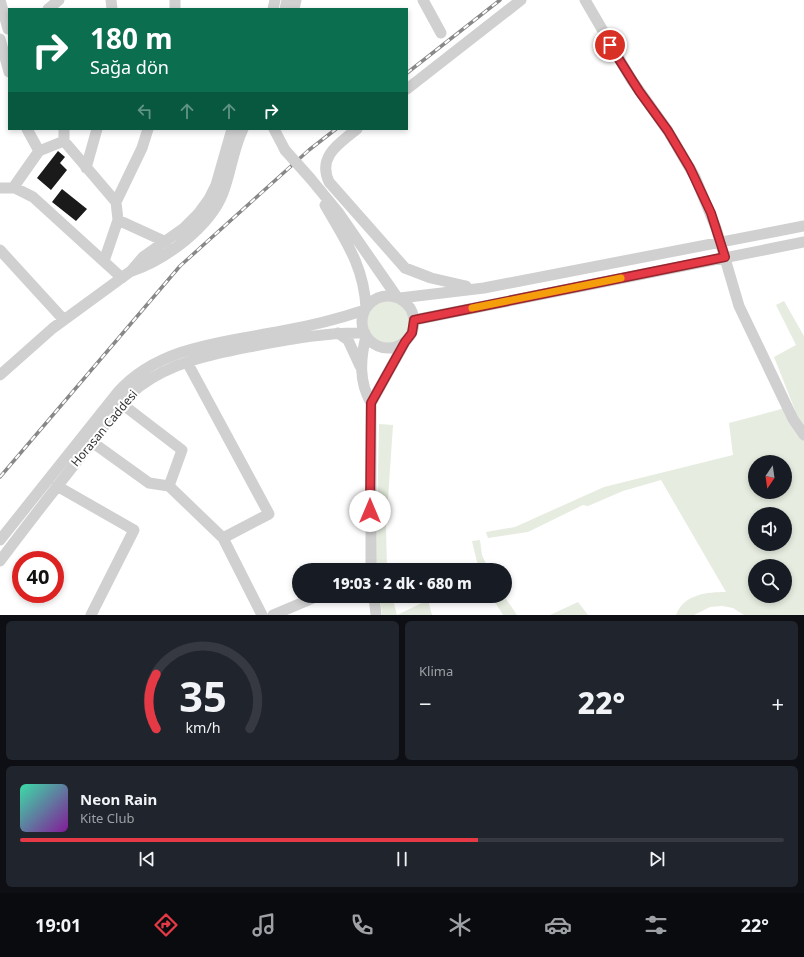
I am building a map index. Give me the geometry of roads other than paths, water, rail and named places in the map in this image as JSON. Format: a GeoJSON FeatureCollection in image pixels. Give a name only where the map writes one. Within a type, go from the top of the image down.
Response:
{"type":"FeatureCollection","features":[{"type":"Feature","properties":{"kind":"street"},"geometry":{"type":"LineString","coordinates":[[0,0],[6,30]]}},
{"type":"Feature","properties":{"kind":"street"},"geometry":{"type":"LineString","coordinates":[[49,8],[59,0]]}},
{"type":"Feature","properties":{"kind":"street"},"geometry":{"type":"LineString","coordinates":[[423,0],[441,33]]}},
{"type":"Feature","properties":{"kind":"street"},"geometry":{"type":"LineString","coordinates":[[408,88],[521,0]]}},
{"type":"Feature","properties":{"kind":"street"},"geometry":{"type":"LineString","coordinates":[[585,0],[631,79],[668,131],[703,195],[721,242],[739,306],[793,419],[804,435]]}},
{"type":"Feature","properties":{"kind":"street"},"geometry":{"type":"LineString","coordinates":[[0,39],[8,68]]}},
{"type":"Feature","properties":{"kind":"street"},"geometry":{"type":"LineString","coordinates":[[28,130],[39,151]]}},
{"type":"Feature","properties":{"kind":"street"},"geometry":{"type":"LineString","coordinates":[[64,130],[64,142],[116,202]]}},
{"type":"Feature","properties":{"kind":"street"},"geometry":{"type":"LineString","coordinates":[[86,168],[97,130]]}},
{"type":"Feature","properties":{"kind":"street"},"geometry":{"type":"LineString","coordinates":[[104,261],[118,220],[116,202],[142,148],[148,130]]}},
{"type":"Feature","properties":{"kind":"street"},"geometry":{"type":"LineString","coordinates":[[127,275],[143,257],[166,242],[193,220],[209,199],[219,176],[232,130]]}},
{"type":"Feature","properties":{"kind":"street"},"geometry":{"type":"LineString","coordinates":[[0,375],[39,339],[64,320],[127,275],[147,266],[182,242],[209,217],[223,193],[243,130]]}},
{"type":"Feature","properties":{"kind":"street"},"geometry":{"type":"LineString","coordinates":[[275,130],[285,150],[334,206],[398,298],[410,307],[414,320],[412,333],[405,342],[371,403]]}},
{"type":"Feature","properties":{"kind":"street"},"geometry":{"type":"LineString","coordinates":[[283,130],[285,150]]}},
{"type":"Feature","properties":{"kind":"street"},"geometry":{"type":"LineString","coordinates":[[356,130],[330,153],[326,170],[327,179],[331,186],[405,268],[446,282],[484,288]]}},
{"type":"Feature","properties":{"kind":"street"},"geometry":{"type":"LineString","coordinates":[[12,188],[39,151],[64,142]]}},
{"type":"Feature","properties":{"kind":"street"},"geometry":{"type":"LineString","coordinates":[[310,178],[356,259],[363,278],[366,309]]}},
{"type":"Feature","properties":{"kind":"street"},"geometry":{"type":"LineString","coordinates":[[0,188],[12,188],[33,197],[104,261],[127,275]]}},
{"type":"Feature","properties":{"kind":"street"},"geometry":{"type":"LineString","coordinates":[[118,220],[166,242]]}},
{"type":"Feature","properties":{"kind":"street"},"geometry":{"type":"LineString","coordinates":[[361,370],[366,335],[362,321],[366,309],[371,302],[381,297],[398,298],[484,288],[804,226]]}},
{"type":"Feature","properties":{"kind":"street"},"geometry":{"type":"LineString","coordinates":[[414,320],[804,242]]}},
{"type":"Feature","properties":{"kind":"street"},"geometry":{"type":"LineString","coordinates":[[0,250],[64,320]]}},
{"type":"Feature","properties":{"kind":"street","name":"Horasan Caddesi"},"geometry":{"type":"LineString","coordinates":[[0,540],[114,397],[124,385],[139,372],[171,356],[206,345],[283,331],[345,317],[366,309]]}},
{"type":"Feature","properties":{"kind":"street"},"geometry":{"type":"LineString","coordinates":[[338,332],[348,340],[361,370],[363,384],[371,403],[371,563]]}},
{"type":"Feature","properties":{"kind":"street","name":"Horasan Caddesi"},"geometry":{"type":"LineString","coordinates":[[0,562],[57,486],[122,404],[148,381],[187,362],[229,350],[338,332],[366,335]]}},
{"type":"Feature","properties":{"kind":"street"},"geometry":{"type":"LineString","coordinates":[[366,335],[374,344],[385,348],[395,347],[405,342]]}},
{"type":"Feature","properties":{"kind":"street"},"geometry":{"type":"LineString","coordinates":[[187,362],[269,514],[223,538]]}},
{"type":"Feature","properties":{"kind":"street"},"geometry":{"type":"LineString","coordinates":[[122,404],[182,450],[170,486]]}},
{"type":"Feature","properties":{"kind":"street"},"geometry":{"type":"LineString","coordinates":[[92,442],[149,483],[170,486],[223,538],[262,615]]}},
{"type":"Feature","properties":{"kind":"street"},"geometry":{"type":"LineString","coordinates":[[57,486],[134,530],[91,615]]}},
{"type":"Feature","properties":{"kind":"street"},"geometry":{"type":"LineString","coordinates":[[273,615],[301,603]]}},
{"type":"Feature","properties":{"kind":"street"},"geometry":{"type":"LineString","coordinates":[[375,603],[376,615]]}},
{"type":"Feature","properties":{"kind":"railway"},"geometry":{"type":"LineString","coordinates":[[408,72],[500,0]]}},
{"type":"Feature","properties":{"kind":"railway"},"geometry":{"type":"LineString","coordinates":[[0,477],[180,266],[309,150],[335,130]]}}]}
